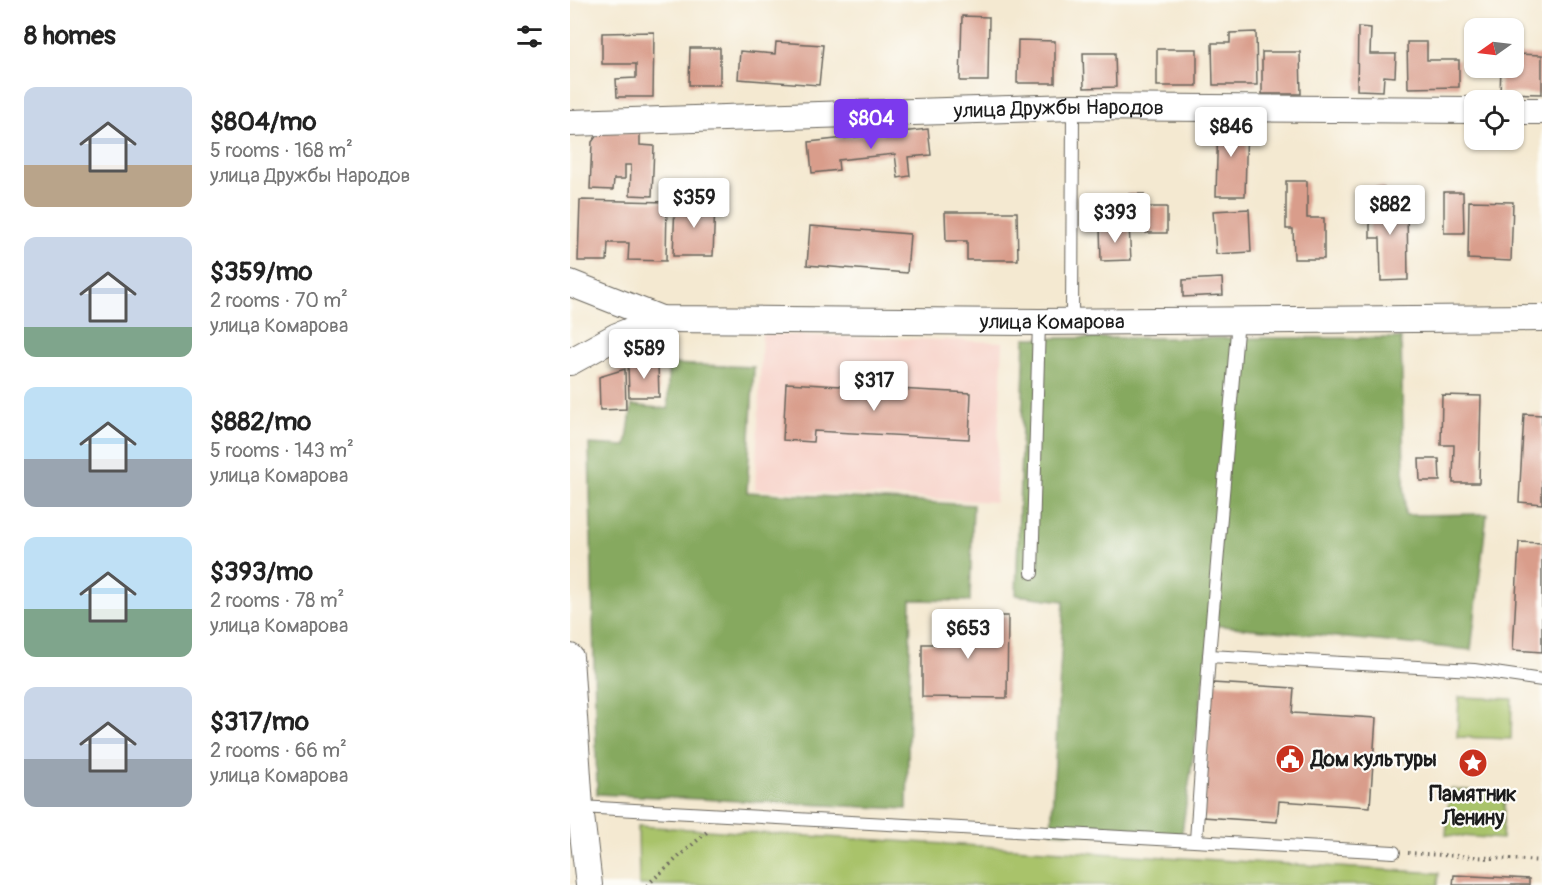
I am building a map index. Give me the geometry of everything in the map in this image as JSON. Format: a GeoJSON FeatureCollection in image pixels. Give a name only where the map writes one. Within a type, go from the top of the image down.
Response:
{"type":"FeatureCollection","features":[{"type":"Feature","properties":{"kind":"street","name":"улица Дружбы Народов"},"geometry":{"type":"LineString","coordinates":[[570,123],[1073,107],[1464,110]]}},
{"type":"Feature","properties":{"kind":"street"},"geometry":{"type":"LineString","coordinates":[[1524,111],[1542,111]]}},
{"type":"Feature","properties":{"kind":"street","name":"улица Комарова"},"geometry":{"type":"LineString","coordinates":[[570,283],[661,319],[1072,322],[1542,318]]}},
{"type":"Feature","properties":{"kind":"street"},"geometry":{"type":"LineString","coordinates":[[570,363],[617,336],[661,319]]}},
{"type":"Feature","properties":{"kind":"street"},"geometry":{"type":"LineString","coordinates":[[570,657],[580,807],[589,885]]}},
{"type":"Feature","properties":{"kind":"lane"},"geometry":{"type":"LineString","coordinates":[[1072,322],[1073,107]]}},
{"type":"Feature","properties":{"kind":"lane"},"geometry":{"type":"LineString","coordinates":[[1196,840],[1209,656],[1238,320]]}},
{"type":"Feature","properties":{"kind":"lane"},"geometry":{"type":"LineString","coordinates":[[1032,573],[1039,322]]}},
{"type":"Feature","properties":{"kind":"lane"},"geometry":{"type":"LineString","coordinates":[[1209,656],[1474,670],[1542,680]]}},
{"type":"Feature","properties":{"kind":"lane"},"geometry":{"type":"LineString","coordinates":[[580,807],[1394,852]]}},
{"type":"Feature","properties":{"kind":"path"},"geometry":{"type":"LineString","coordinates":[[647,885],[728,815]]}},
{"type":"Feature","properties":{"kind":"path"},"geometry":{"type":"LineString","coordinates":[[1394,852],[1542,861]]}},
{"type":"Feature","properties":{"kind":"shaded area"},"geometry":{"type":"Polygon","coordinates":[[[762,334],[1003,342],[995,502],[755,489],[762,334]]]}},
{"type":"Feature","properties":{"kind":"green space"},"geometry":{"type":"Polygon","coordinates":[[[1025,338],[1401,338],[1405,515],[1487,514],[1471,650],[1212,625],[1181,839],[1051,832],[1064,601],[1016,595],[1025,338]]]}},
{"type":"Feature","properties":{"kind":"green space"},"geometry":{"type":"Polygon","coordinates":[[[668,364],[754,367],[747,492],[973,505],[970,601],[911,600],[907,809],[597,794],[589,444],[626,446],[632,405],[668,409],[668,364]]]}},
{"type":"Feature","properties":{"kind":"green space"},"geometry":{"type":"Polygon","coordinates":[[[1459,697],[1512,699],[1511,739],[1457,737],[1459,697]]]}},
{"type":"Feature","properties":{"kind":"green space"},"geometry":{"type":"Polygon","coordinates":[[[1450,789],[1505,793],[1502,839],[1446,835],[1450,789]]]}},
{"type":"Feature","properties":{"kind":"green space"},"geometry":{"type":"Polygon","coordinates":[[[638,826],[1439,873],[1438,885],[639,885],[638,826]]]}},
{"type":"Feature","properties":{"kind":"building"},"geometry":{"type":"Polygon","coordinates":[[[962,16],[989,17],[988,81],[960,81],[962,16]]]}},
{"type":"Feature","properties":{"kind":"building"},"geometry":{"type":"Polygon","coordinates":[[[1358,27],[1371,28],[1370,54],[1396,54],[1395,77],[1384,76],[1383,91],[1357,90],[1358,27]]]}},
{"type":"Feature","properties":{"kind":"building"},"geometry":{"type":"Polygon","coordinates":[[[654,32],[653,97],[617,97],[616,79],[636,78],[636,64],[602,64],[602,33],[654,32]]]}},
{"type":"Feature","properties":{"kind":"building"},"geometry":{"type":"Polygon","coordinates":[[[1256,32],[1257,85],[1213,85],[1212,43],[1230,43],[1230,33],[1256,32]]]}},
{"type":"Feature","properties":{"kind":"building"},"geometry":{"type":"Polygon","coordinates":[[[1018,40],[1055,41],[1055,83],[1017,83],[1018,40]]]}},
{"type":"Feature","properties":{"kind":"building"},"geometry":{"type":"Polygon","coordinates":[[[776,42],[823,45],[819,85],[738,79],[740,51],[775,54],[776,42]]]}},
{"type":"Feature","properties":{"kind":"building"},"geometry":{"type":"Polygon","coordinates":[[[1407,42],[1427,42],[1427,60],[1459,60],[1459,87],[1408,88],[1407,42]]]}},
{"type":"Feature","properties":{"kind":"building"},"geometry":{"type":"Polygon","coordinates":[[[690,48],[720,48],[720,85],[689,85],[690,48]]]}},
{"type":"Feature","properties":{"kind":"building"},"geometry":{"type":"Polygon","coordinates":[[[1157,49],[1197,49],[1197,86],[1157,86],[1157,49]]]}},
{"type":"Feature","properties":{"kind":"building"},"geometry":{"type":"Polygon","coordinates":[[[1262,52],[1300,52],[1301,94],[1262,94],[1262,52]]]}},
{"type":"Feature","properties":{"kind":"building"},"geometry":{"type":"Polygon","coordinates":[[[1083,53],[1115,53],[1116,87],[1084,88],[1083,53]]]}},
{"type":"Feature","properties":{"kind":"building"},"geometry":{"type":"Polygon","coordinates":[[[1524,54],[1542,55],[1542,94],[1524,94],[1524,90],[1500,90],[1501,78],[1524,78],[1524,54]]]}},
{"type":"Feature","properties":{"kind":"building"},"geometry":{"type":"Polygon","coordinates":[[[1218,119],[1247,120],[1245,196],[1216,196],[1218,119]]]}},
{"type":"Feature","properties":{"kind":"building"},"geometry":{"type":"Polygon","coordinates":[[[928,129],[931,155],[908,157],[910,176],[898,178],[895,154],[838,160],[839,170],[812,173],[809,142],[928,129]]]}},
{"type":"Feature","properties":{"kind":"building"},"geometry":{"type":"Polygon","coordinates":[[[600,131],[640,133],[640,145],[654,146],[652,196],[630,195],[631,165],[625,165],[625,179],[614,179],[613,190],[590,189],[592,142],[600,131]]]}},
{"type":"Feature","properties":{"kind":"building"},"geometry":{"type":"Polygon","coordinates":[[[1286,181],[1307,181],[1307,218],[1324,218],[1324,259],[1294,259],[1293,229],[1286,229],[1286,181]]]}},
{"type":"Feature","properties":{"kind":"building"},"geometry":{"type":"Polygon","coordinates":[[[1384,187],[1384,206],[1407,206],[1408,280],[1381,281],[1380,238],[1370,238],[1370,188],[1384,187]]]}},
{"type":"Feature","properties":{"kind":"building"},"geometry":{"type":"Polygon","coordinates":[[[1444,192],[1463,192],[1464,233],[1444,233],[1444,192]]]}},
{"type":"Feature","properties":{"kind":"building"},"geometry":{"type":"Polygon","coordinates":[[[1128,194],[1144,194],[1144,207],[1167,207],[1167,233],[1146,233],[1146,220],[1129,220],[1128,194]]]}},
{"type":"Feature","properties":{"kind":"building"},"geometry":{"type":"Polygon","coordinates":[[[580,200],[667,202],[666,261],[628,260],[629,243],[608,243],[607,261],[578,261],[580,200]]]}},
{"type":"Feature","properties":{"kind":"building"},"geometry":{"type":"Polygon","coordinates":[[[1469,201],[1513,202],[1511,261],[1468,259],[1469,201]]]}},
{"type":"Feature","properties":{"kind":"building"},"geometry":{"type":"Polygon","coordinates":[[[675,202],[715,203],[713,256],[673,256],[675,202]]]}},
{"type":"Feature","properties":{"kind":"building"},"geometry":{"type":"Polygon","coordinates":[[[1249,209],[1251,252],[1216,254],[1213,211],[1249,209]]]}},
{"type":"Feature","properties":{"kind":"building"},"geometry":{"type":"Polygon","coordinates":[[[945,212],[1017,212],[1018,260],[967,260],[967,241],[946,241],[945,212]]]}},
{"type":"Feature","properties":{"kind":"building"},"geometry":{"type":"Polygon","coordinates":[[[810,226],[910,234],[907,273],[807,265],[810,226]]]}},
{"type":"Feature","properties":{"kind":"building"},"geometry":{"type":"Polygon","coordinates":[[[1129,226],[1131,260],[1101,261],[1100,227],[1129,226]]]}},
{"type":"Feature","properties":{"kind":"building"},"geometry":{"type":"Polygon","coordinates":[[[1222,278],[1223,295],[1183,297],[1183,280],[1222,278]]]}},
{"type":"Feature","properties":{"kind":"building"},"geometry":{"type":"Polygon","coordinates":[[[658,363],[659,397],[629,397],[628,364],[658,363]]]}},
{"type":"Feature","properties":{"kind":"building"},"geometry":{"type":"Polygon","coordinates":[[[625,369],[626,409],[600,410],[599,377],[625,369]]]}},
{"type":"Feature","properties":{"kind":"building"},"geometry":{"type":"Polygon","coordinates":[[[786,383],[971,393],[969,439],[814,431],[813,442],[783,440],[786,383]]]}},
{"type":"Feature","properties":{"kind":"building"},"geometry":{"type":"Polygon","coordinates":[[[1442,395],[1481,396],[1479,483],[1453,483],[1454,445],[1441,445],[1442,395]]]}},
{"type":"Feature","properties":{"kind":"building"},"geometry":{"type":"Polygon","coordinates":[[[1524,414],[1542,415],[1542,504],[1519,502],[1524,414]]]}},
{"type":"Feature","properties":{"kind":"building"},"geometry":{"type":"Polygon","coordinates":[[[1419,459],[1439,459],[1440,481],[1420,481],[1419,459]]]}},
{"type":"Feature","properties":{"kind":"building"},"geometry":{"type":"Polygon","coordinates":[[[1519,542],[1542,543],[1542,652],[1513,650],[1519,542]]]}},
{"type":"Feature","properties":{"kind":"building"},"geometry":{"type":"Polygon","coordinates":[[[946,616],[1008,616],[1007,698],[922,697],[922,644],[946,644],[946,616]]]}},
{"type":"Feature","properties":{"kind":"building","name":"Дом культуры"},"geometry":{"type":"Polygon","coordinates":[[[1212,683],[1294,688],[1292,713],[1376,718],[1370,807],[1279,801],[1277,822],[1203,817],[1212,683]]]}},
{"type":"Feature","properties":{"kind":"building"},"geometry":{"type":"Polygon","coordinates":[[[1454,875],[1529,879],[1529,885],[1453,885],[1454,875]]]}},
{"type":"Feature","properties":{"kind":"place","name":"Дом культуры"},"geometry":{"type":"Point","coordinates":[1290,759]}},
{"type":"Feature","properties":{"kind":"place","name":"Памятник Ленину"},"geometry":{"type":"Point","coordinates":[1473,763]}}]}
